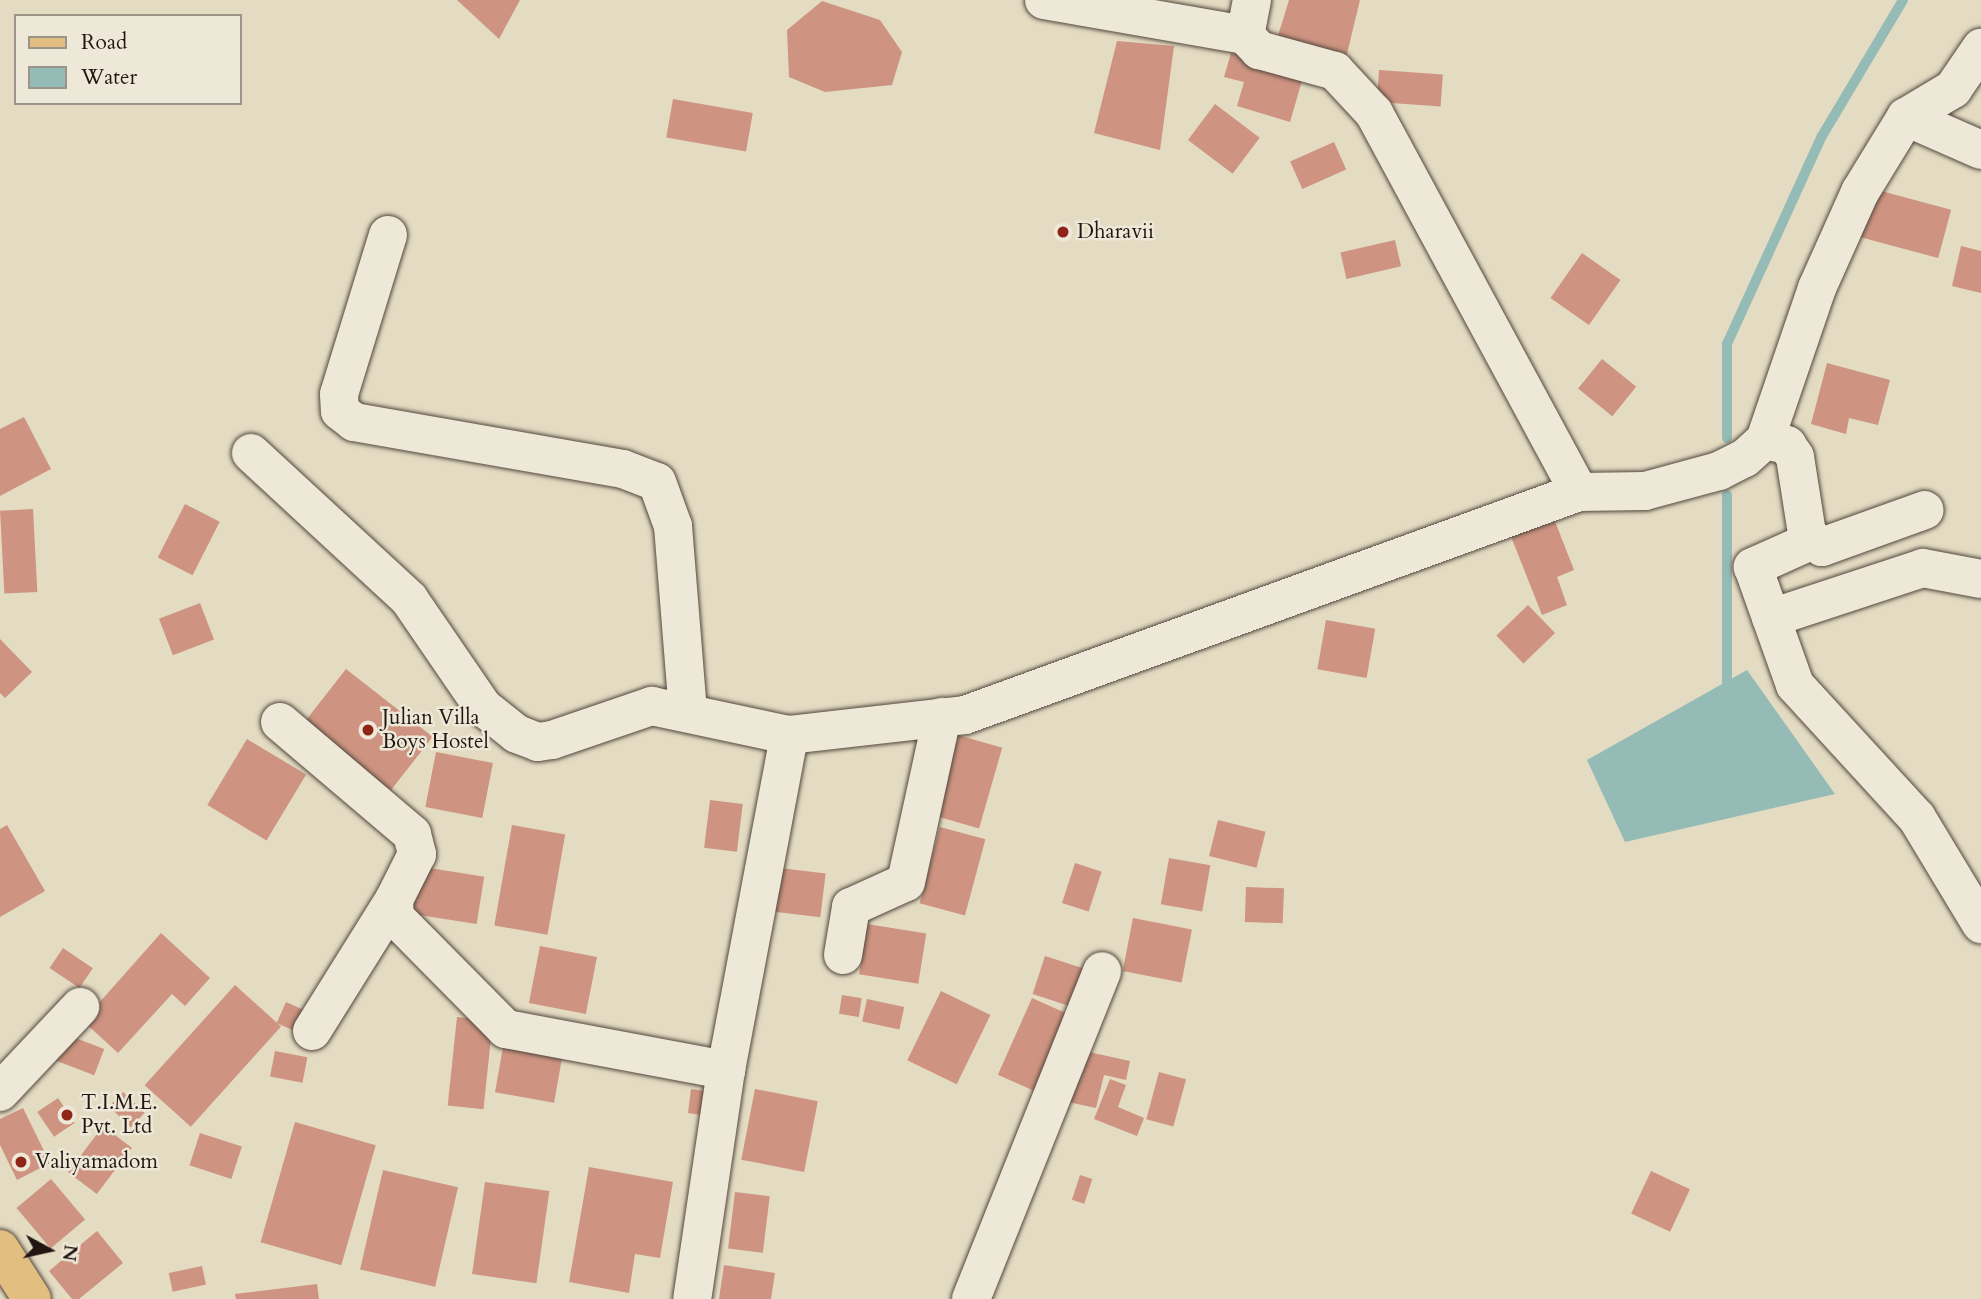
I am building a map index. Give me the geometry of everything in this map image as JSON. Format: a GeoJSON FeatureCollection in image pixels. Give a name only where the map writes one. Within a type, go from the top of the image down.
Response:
{"type":"FeatureCollection","features":[{"type":"Feature","properties":{"kind":"main road"},"geometry":{"type":"LineString","coordinates":[[0,1249],[32,1299]]}},
{"type":"Feature","properties":{"kind":"street"},"geometry":{"type":"LineString","coordinates":[[1044,0],[1249,17],[1259,50],[1335,71],[1374,113],[1579,492]]}},
{"type":"Feature","properties":{"kind":"street"},"geometry":{"type":"LineString","coordinates":[[251,453],[409,599],[483,706],[517,734],[538,742],[552,740],[640,708],[688,712],[789,735],[965,715],[1189,637],[1579,492],[1645,491],[1745,458],[1765,440],[1833,252],[1860,192],[1906,117],[1953,89],[1981,48]]}},
{"type":"Feature","properties":{"kind":"street"},"geometry":{"type":"LineString","coordinates":[[1906,117],[1981,150]]}},
{"type":"Feature","properties":{"kind":"street"},"geometry":{"type":"LineString","coordinates":[[387,235],[339,394],[340,411],[354,422],[624,469],[657,482],[673,526],[688,712]]}},
{"type":"Feature","properties":{"kind":"street"},"geometry":{"type":"LineString","coordinates":[[1765,440],[1787,445],[1795,457],[1811,541]]}},
{"type":"Feature","properties":{"kind":"street"},"geometry":{"type":"LineString","coordinates":[[1926,510],[1828,548],[1811,541],[1753,567],[1795,685],[1917,818],[1981,924]]}},
{"type":"Feature","properties":{"kind":"street"},"geometry":{"type":"LineString","coordinates":[[1771,618],[1923,568],[1981,579]]}},
{"type":"Feature","properties":{"kind":"street"},"geometry":{"type":"LineString","coordinates":[[843,955],[851,907],[906,882],[942,717]]}},
{"type":"Feature","properties":{"kind":"street"},"geometry":{"type":"LineString","coordinates":[[280,722],[412,834],[417,854],[394,900],[312,1031]]}},
{"type":"Feature","properties":{"kind":"street"},"geometry":{"type":"LineString","coordinates":[[692,1299],[726,1070],[789,735]]}},
{"type":"Feature","properties":{"kind":"street"},"geometry":{"type":"LineString","coordinates":[[394,900],[395,917],[506,1029],[726,1070]]}},
{"type":"Feature","properties":{"kind":"street"},"geometry":{"type":"LineString","coordinates":[[971,1299],[1102,971]]}},
{"type":"Feature","properties":{"kind":"street"},"geometry":{"type":"LineString","coordinates":[[0,1092],[80,1007]]}},
{"type":"Feature","properties":{"kind":"water"},"geometry":{"type":"Polygon","coordinates":[[[1747,670],[1835,794],[1625,842],[1587,760],[1747,670]]]}},
{"type":"Feature","properties":{"kind":"building"},"geometry":{"type":"Polygon","coordinates":[[[457,0],[520,0],[499,39],[457,0]]]}},
{"type":"Feature","properties":{"kind":"building"},"geometry":{"type":"Polygon","coordinates":[[[1289,0],[1360,0],[1345,62],[1277,39],[1289,0]]]}},
{"type":"Feature","properties":{"kind":"building"},"geometry":{"type":"Polygon","coordinates":[[[822,1],[880,20],[902,52],[892,85],[825,92],[789,77],[787,30],[822,1]]]}},
{"type":"Feature","properties":{"kind":"building"},"geometry":{"type":"Polygon","coordinates":[[[1117,41],[1174,46],[1160,150],[1094,133],[1117,41]]]}},
{"type":"Feature","properties":{"kind":"building"},"geometry":{"type":"Polygon","coordinates":[[[1231,53],[1304,74],[1290,122],[1237,106],[1244,82],[1224,77],[1231,53]]]}},
{"type":"Feature","properties":{"kind":"building"},"geometry":{"type":"Polygon","coordinates":[[[1379,70],[1443,74],[1441,106],[1377,102],[1379,70]]]}},
{"type":"Feature","properties":{"kind":"building"},"geometry":{"type":"Polygon","coordinates":[[[673,99],[753,113],[746,151],[666,137],[673,99]]]}},
{"type":"Feature","properties":{"kind":"building"},"geometry":{"type":"Polygon","coordinates":[[[1215,104],[1260,138],[1233,174],[1188,140],[1215,104]]]}},
{"type":"Feature","properties":{"kind":"building"},"geometry":{"type":"Polygon","coordinates":[[[1334,142],[1346,169],[1302,189],[1290,162],[1334,142]]]}},
{"type":"Feature","properties":{"kind":"building"},"geometry":{"type":"Polygon","coordinates":[[[1870,188],[1951,210],[1938,258],[1857,236],[1870,188]]]}},
{"type":"Feature","properties":{"kind":"building"},"geometry":{"type":"Polygon","coordinates":[[[1395,240],[1401,266],[1347,279],[1340,253],[1395,240]]]}},
{"type":"Feature","properties":{"kind":"building"},"geometry":{"type":"Polygon","coordinates":[[[1961,246],[1981,251],[1981,293],[1952,286],[1961,246]]]}},
{"type":"Feature","properties":{"kind":"building"},"geometry":{"type":"Polygon","coordinates":[[[1582,253],[1621,280],[1589,325],[1550,298],[1582,253]]]}},
{"type":"Feature","properties":{"kind":"building"},"geometry":{"type":"Polygon","coordinates":[[[1602,359],[1636,387],[1612,416],[1578,389],[1602,359]]]}},
{"type":"Feature","properties":{"kind":"building"},"geometry":{"type":"Polygon","coordinates":[[[1827,363],[1890,380],[1878,425],[1849,418],[1846,434],[1811,424],[1827,363]]]}},
{"type":"Feature","properties":{"kind":"building"},"geometry":{"type":"Polygon","coordinates":[[[24,417],[51,469],[0,496],[0,429],[24,417]]]}},
{"type":"Feature","properties":{"kind":"building"},"geometry":{"type":"Polygon","coordinates":[[[185,504],[220,522],[193,575],[158,557],[185,504]]]}},
{"type":"Feature","properties":{"kind":"building"},"geometry":{"type":"Polygon","coordinates":[[[33,509],[37,592],[4,594],[0,511],[33,509]]]}},
{"type":"Feature","properties":{"kind":"building"},"geometry":{"type":"Polygon","coordinates":[[[1551,511],[1574,570],[1557,577],[1567,605],[1542,615],[1508,529],[1551,511]]]}},
{"type":"Feature","properties":{"kind":"building"},"geometry":{"type":"Polygon","coordinates":[[[200,603],[214,639],[173,655],[159,619],[200,603]]]}},
{"type":"Feature","properties":{"kind":"building"},"geometry":{"type":"Polygon","coordinates":[[[1528,605],[1555,633],[1523,664],[1496,636],[1528,605]]]}},
{"type":"Feature","properties":{"kind":"building"},"geometry":{"type":"Polygon","coordinates":[[[1326,620],[1375,629],[1367,678],[1317,669],[1326,620]]]}},
{"type":"Feature","properties":{"kind":"building"},"geometry":{"type":"Polygon","coordinates":[[[0,639],[32,672],[5,698],[0,693],[0,639]]]}},
{"type":"Feature","properties":{"kind":"building","name":"Julian Villa Boys Hostel"},"geometry":{"type":"Polygon","coordinates":[[[346,669],[433,737],[391,790],[304,723],[346,669]]]}},
{"type":"Feature","properties":{"kind":"building"},"geometry":{"type":"Polygon","coordinates":[[[958,735],[1002,748],[979,828],[935,816],[958,735]]]}},
{"type":"Feature","properties":{"kind":"building"},"geometry":{"type":"Polygon","coordinates":[[[247,739],[306,775],[266,841],[207,805],[247,739]]]}},
{"type":"Feature","properties":{"kind":"building"},"geometry":{"type":"Polygon","coordinates":[[[436,752],[493,763],[482,818],[425,807],[436,752]]]}},
{"type":"Feature","properties":{"kind":"building"},"geometry":{"type":"Polygon","coordinates":[[[710,800],[743,804],[737,852],[704,848],[710,800]]]}},
{"type":"Feature","properties":{"kind":"building"},"geometry":{"type":"Polygon","coordinates":[[[1218,820],[1266,832],[1257,868],[1209,856],[1218,820]]]}},
{"type":"Feature","properties":{"kind":"building"},"geometry":{"type":"Polygon","coordinates":[[[7,825],[45,891],[0,917],[0,829],[7,825]]]}},
{"type":"Feature","properties":{"kind":"building"},"geometry":{"type":"Polygon","coordinates":[[[512,825],[565,834],[547,935],[494,925],[512,825]]]}},
{"type":"Feature","properties":{"kind":"building"},"geometry":{"type":"Polygon","coordinates":[[[940,827],[985,839],[965,915],[920,903],[940,827]]]}},
{"type":"Feature","properties":{"kind":"building"},"geometry":{"type":"Polygon","coordinates":[[[1169,858],[1210,865],[1202,912],[1161,904],[1169,858]]]}},
{"type":"Feature","properties":{"kind":"building"},"geometry":{"type":"Polygon","coordinates":[[[1075,863],[1102,872],[1089,912],[1062,903],[1075,863]]]}},
{"type":"Feature","properties":{"kind":"building"},"geometry":{"type":"Polygon","coordinates":[[[417,866],[484,877],[477,924],[409,913],[417,866]]]}},
{"type":"Feature","properties":{"kind":"building"},"geometry":{"type":"Polygon","coordinates":[[[780,868],[826,874],[820,917],[775,912],[780,868]]]}},
{"type":"Feature","properties":{"kind":"building"},"geometry":{"type":"Polygon","coordinates":[[[1246,887],[1284,888],[1283,923],[1245,922],[1246,887]]]}},
{"type":"Feature","properties":{"kind":"building"},"geometry":{"type":"Polygon","coordinates":[[[1133,918],[1192,929],[1182,982],[1123,971],[1133,918]]]}},
{"type":"Feature","properties":{"kind":"building"},"geometry":{"type":"Polygon","coordinates":[[[867,924],[926,933],[918,984],[859,974],[867,924]]]}},
{"type":"Feature","properties":{"kind":"building"},"geometry":{"type":"Polygon","coordinates":[[[161,933],[210,978],[185,1006],[172,994],[118,1053],[83,1021],[161,933]]]}},
{"type":"Feature","properties":{"kind":"building"},"geometry":{"type":"Polygon","coordinates":[[[540,946],[597,957],[586,1014],[529,1003],[540,946]]]}},
{"type":"Feature","properties":{"kind":"building"},"geometry":{"type":"Polygon","coordinates":[[[63,948],[93,968],[79,988],[50,968],[63,948]]]}},
{"type":"Feature","properties":{"kind":"building"},"geometry":{"type":"Polygon","coordinates":[[[1045,956],[1083,968],[1071,1006],[1033,994],[1045,956]]]}},
{"type":"Feature","properties":{"kind":"building"},"geometry":{"type":"Polygon","coordinates":[[[235,985],[281,1026],[191,1127],[145,1085],[235,985]]]}},
{"type":"Feature","properties":{"kind":"building"},"geometry":{"type":"Polygon","coordinates":[[[941,991],[990,1015],[957,1084],[907,1060],[941,991]]]}},
{"type":"Feature","properties":{"kind":"building"},"geometry":{"type":"Polygon","coordinates":[[[842,995],[862,998],[859,1017],[839,1014],[842,995]]]}},
{"type":"Feature","properties":{"kind":"building"},"geometry":{"type":"Polygon","coordinates":[[[1032,998],[1079,1019],[1044,1095],[998,1075],[1032,998]]]}},
{"type":"Feature","properties":{"kind":"building"},"geometry":{"type":"Polygon","coordinates":[[[867,999],[904,1007],[899,1029],[862,1021],[867,999]]]}},
{"type":"Feature","properties":{"kind":"building"},"geometry":{"type":"Polygon","coordinates":[[[286,1002],[313,1014],[304,1035],[277,1023],[286,1002]]]}},
{"type":"Feature","properties":{"kind":"building"},"geometry":{"type":"Polygon","coordinates":[[[457,1017],[493,1021],[483,1109],[448,1106],[457,1017]]]}},
{"type":"Feature","properties":{"kind":"building"},"geometry":{"type":"Polygon","coordinates":[[[65,1034],[104,1049],[94,1075],[55,1060],[65,1034]]]}},
{"type":"Feature","properties":{"kind":"building"},"geometry":{"type":"Polygon","coordinates":[[[503,1047],[562,1057],[554,1103],[495,1092],[503,1047]]]}},
{"type":"Feature","properties":{"kind":"building"},"geometry":{"type":"Polygon","coordinates":[[[1075,1049],[1130,1061],[1126,1080],[1104,1075],[1096,1108],[1063,1101],[1075,1049]]]}},
{"type":"Feature","properties":{"kind":"building"},"geometry":{"type":"Polygon","coordinates":[[[275,1051],[307,1057],[302,1083],[270,1077],[275,1051]]]}},
{"type":"Feature","properties":{"kind":"building"},"geometry":{"type":"Polygon","coordinates":[[[1159,1072],[1186,1079],[1173,1127],[1146,1119],[1159,1072]]]}},
{"type":"Feature","properties":{"kind":"building"},"geometry":{"type":"Polygon","coordinates":[[[1110,1079],[1126,1085],[1118,1107],[1144,1118],[1137,1136],[1094,1119],[1110,1079]]]}},
{"type":"Feature","properties":{"kind":"building"},"geometry":{"type":"Polygon","coordinates":[[[691,1089],[706,1091],[701,1115],[688,1113],[691,1089]]]}},
{"type":"Feature","properties":{"kind":"building"},"geometry":{"type":"Polygon","coordinates":[[[755,1089],[818,1101],[804,1172],[741,1160],[755,1089]]]}},
{"type":"Feature","properties":{"kind":"building"},"geometry":{"type":"Polygon","coordinates":[[[123,1092],[145,1113],[131,1127],[109,1106],[123,1092]]]}},
{"type":"Feature","properties":{"kind":"building"},"geometry":{"type":"Polygon","coordinates":[[[58,1098],[75,1123],[54,1137],[37,1112],[58,1098]]]}},
{"type":"Feature","properties":{"kind":"building"},"geometry":{"type":"Polygon","coordinates":[[[23,1108],[50,1163],[17,1180],[0,1145],[0,1119],[23,1108]]]}},
{"type":"Feature","properties":{"kind":"building"},"geometry":{"type":"Polygon","coordinates":[[[295,1122],[376,1145],[341,1265],[261,1242],[295,1122]]]}},
{"type":"Feature","properties":{"kind":"building"},"geometry":{"type":"Polygon","coordinates":[[[103,1126],[132,1148],[97,1194],[68,1172],[103,1126]]]}},
{"type":"Feature","properties":{"kind":"building"},"geometry":{"type":"Polygon","coordinates":[[[200,1133],[242,1147],[231,1179],[189,1165],[200,1133]]]}},
{"type":"Feature","properties":{"kind":"building"},"geometry":{"type":"Polygon","coordinates":[[[589,1167],[673,1182],[660,1258],[635,1254],[629,1293],[569,1282],[589,1167]]]}},
{"type":"Feature","properties":{"kind":"building"},"geometry":{"type":"Polygon","coordinates":[[[383,1170],[458,1187],[435,1287],[360,1269],[383,1170]]]}},
{"type":"Feature","properties":{"kind":"building"},"geometry":{"type":"Polygon","coordinates":[[[1651,1171],[1690,1189],[1670,1232],[1631,1214],[1651,1171]]]}},
{"type":"Feature","properties":{"kind":"building"},"geometry":{"type":"Polygon","coordinates":[[[1080,1175],[1092,1179],[1084,1204],[1072,1200],[1080,1175]]]}},
{"type":"Feature","properties":{"kind":"building"},"geometry":{"type":"Polygon","coordinates":[[[51,1179],[85,1220],[51,1249],[17,1208],[51,1179]]]}},
{"type":"Feature","properties":{"kind":"building"},"geometry":{"type":"Polygon","coordinates":[[[485,1182],[549,1191],[536,1283],[472,1274],[485,1182]]]}},
{"type":"Feature","properties":{"kind":"building"},"geometry":{"type":"Polygon","coordinates":[[[735,1192],[770,1196],[763,1253],[728,1249],[735,1192]]]}},
{"type":"Feature","properties":{"kind":"building"},"geometry":{"type":"Polygon","coordinates":[[[97,1231],[123,1263],[79,1299],[72,1299],[49,1271],[97,1231]]]}},
{"type":"Feature","properties":{"kind":"building"},"geometry":{"type":"Polygon","coordinates":[[[724,1265],[775,1273],[771,1299],[719,1299],[724,1265]]]}},
{"type":"Feature","properties":{"kind":"building"},"geometry":{"type":"Polygon","coordinates":[[[202,1266],[206,1285],[173,1292],[169,1273],[202,1266]]]}},
{"type":"Feature","properties":{"kind":"building"},"geometry":{"type":"Polygon","coordinates":[[[317,1284],[319,1299],[236,1299],[235,1294],[317,1284]]]}},
{"type":"Feature","properties":{"kind":"waterway"},"geometry":{"type":"LineString","coordinates":[[1727,438],[1727,344],[1822,136],[1903,0]]}},
{"type":"Feature","properties":{"kind":"waterway"},"geometry":{"type":"LineString","coordinates":[[1727,495],[1727,691]]}},
{"type":"Feature","properties":{"kind":"place","name":"Dharavii"},"geometry":{"type":"Point","coordinates":[1063,232]}},
{"type":"Feature","properties":{"kind":"place","name":"Julian Villa Boys Hostel"},"geometry":{"type":"Point","coordinates":[368,730]}},
{"type":"Feature","properties":{"kind":"place","name":"T.I.M.E. Pvt. Ltd"},"geometry":{"type":"Point","coordinates":[67,1115]}},
{"type":"Feature","properties":{"kind":"place","name":"Valiyamadom"},"geometry":{"type":"Point","coordinates":[21,1162]}}]}
